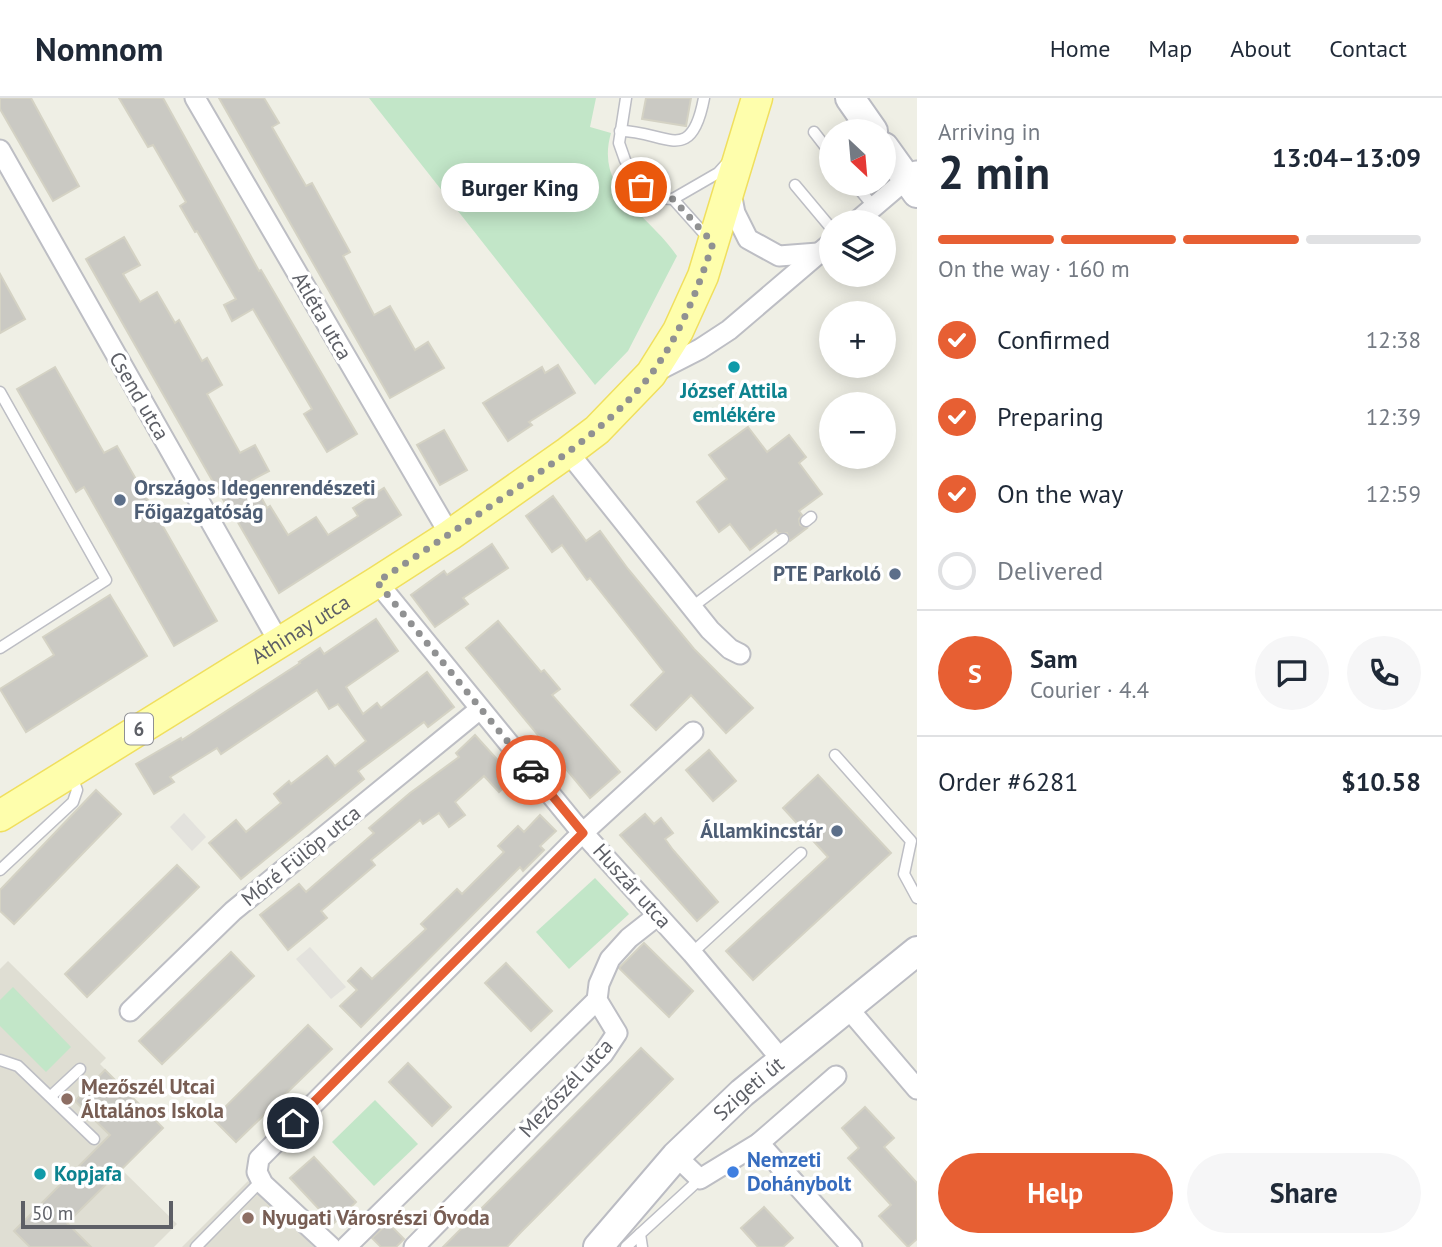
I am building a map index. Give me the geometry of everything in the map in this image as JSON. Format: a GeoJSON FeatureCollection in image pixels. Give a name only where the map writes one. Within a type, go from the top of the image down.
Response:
{"type":"FeatureCollection","features":[{"type":"Feature","properties":{"kind":"main road","name":"Athinay utca"},"geometry":{"type":"LineString","coordinates":[[5,810],[377,582],[450,535],[597,430],[651,374],[694,299],[757,98]]}},
{"type":"Feature","properties":{"kind":"street","name":"Atléta utca"},"geometry":{"type":"LineString","coordinates":[[195,98],[450,535]]}},
{"type":"Feature","properties":{"kind":"street"},"geometry":{"type":"LineString","coordinates":[[850,98],[865,119]]}},
{"type":"Feature","properties":{"kind":"street","name":"Csend utca"},"geometry":{"type":"LineString","coordinates":[[0,150],[279,642]]}},
{"type":"Feature","properties":{"kind":"street"},"geometry":{"type":"LineString","coordinates":[[871,210],[914,181],[896,160]]}},
{"type":"Feature","properties":{"kind":"street"},"geometry":{"type":"LineString","coordinates":[[730,188],[735,213],[748,239],[779,256],[819,249]]}},
{"type":"Feature","properties":{"kind":"street"},"geometry":{"type":"LineString","coordinates":[[651,374],[700,349],[729,330],[819,253]]}},
{"type":"Feature","properties":{"kind":"street"},"geometry":{"type":"LineString","coordinates":[[568,452],[710,630],[730,649],[740,654]]}},
{"type":"Feature","properties":{"kind":"street","name":"Huszár utca"},"geometry":{"type":"LineString","coordinates":[[377,582],[583,833],[692,953],[781,1059]]}},
{"type":"Feature","properties":{"kind":"street","name":"Móré Fülöp utca"},"geometry":{"type":"LineString","coordinates":[[130,1011],[233,911],[480,709]]}},
{"type":"Feature","properties":{"kind":"street"},"geometry":{"type":"LineString","coordinates":[[331,1247],[261,1181],[256,1165],[267,1149],[583,833],[693,732]]}},
{"type":"Feature","properties":{"kind":"street"},"geometry":{"type":"LineString","coordinates":[[346,1247],[597,1000],[599,984],[610,959],[657,916]]}},
{"type":"Feature","properties":{"kind":"street","name":"Szigeti út"},"geometry":{"type":"LineString","coordinates":[[598,1247],[676,1156],[781,1059],[917,951]]}},
{"type":"Feature","properties":{"kind":"street","name":"Mezőszél utca"},"geometry":{"type":"LineString","coordinates":[[414,1247],[603,1054],[617,1033],[597,1000]]}},
{"type":"Feature","properties":{"kind":"street"},"geometry":{"type":"LineString","coordinates":[[847,1007],[917,1089]]}},
{"type":"Feature","properties":{"kind":"street"},"geometry":{"type":"LineString","coordinates":[[676,1156],[700,1179],[759,1143],[836,1076]]}},
{"type":"Feature","properties":{"kind":"street"},"geometry":{"type":"LineString","coordinates":[[759,1143],[852,1247]]}},
{"type":"Feature","properties":{"kind":"lane"},"geometry":{"type":"LineString","coordinates":[[626,98],[619,143],[625,160],[641,187],[655,198],[673,199],[718,173],[747,134]]}},
{"type":"Feature","properties":{"kind":"lane"},"geometry":{"type":"LineString","coordinates":[[620,131],[633,131],[668,141],[684,138],[695,131],[700,122],[704,98]]}},
{"type":"Feature","properties":{"kind":"lane"},"geometry":{"type":"LineString","coordinates":[[814,132],[819,138]]}},
{"type":"Feature","properties":{"kind":"lane"},"geometry":{"type":"LineString","coordinates":[[795,185],[819,214]]}},
{"type":"Feature","properties":{"kind":"lane"},"geometry":{"type":"LineString","coordinates":[[864,196],[874,208]]}},
{"type":"Feature","properties":{"kind":"lane"},"geometry":{"type":"LineString","coordinates":[[673,199],[713,243]]}},
{"type":"Feature","properties":{"kind":"lane"},"geometry":{"type":"LineString","coordinates":[[0,392],[106,580],[0,648]]}},
{"type":"Feature","properties":{"kind":"lane"},"geometry":{"type":"LineString","coordinates":[[692,607],[782,539]]}},
{"type":"Feature","properties":{"kind":"lane"},"geometry":{"type":"LineString","coordinates":[[835,755],[911,841],[904,874],[917,898]]}},
{"type":"Feature","properties":{"kind":"lane"},"geometry":{"type":"LineString","coordinates":[[0,870],[73,802],[77,790],[71,772]]}},
{"type":"Feature","properties":{"kind":"lane"},"geometry":{"type":"LineString","coordinates":[[692,953],[801,853]]}},
{"type":"Feature","properties":{"kind":"lane"},"geometry":{"type":"LineString","coordinates":[[0,1060],[18,1066],[94,1139]]}},
{"type":"Feature","properties":{"kind":"lane"},"geometry":{"type":"LineString","coordinates":[[51,1096],[80,1069]]}},
{"type":"Feature","properties":{"kind":"lane"},"geometry":{"type":"LineString","coordinates":[[626,1247],[700,1179]]}},
{"type":"Feature","properties":{"kind":"lane"},"geometry":{"type":"LineString","coordinates":[[196,1247],[261,1181]]}},
{"type":"Feature","properties":{"kind":"lane"},"geometry":{"type":"LineString","coordinates":[[640,1234],[642,1247]]}},
{"type":"Feature","properties":{"kind":"shaded area"},"geometry":{"type":"Polygon","coordinates":[[[184,813],[206,837],[192,851],[170,827],[184,813]]]}},
{"type":"Feature","properties":{"kind":"shaded area"},"geometry":{"type":"Polygon","coordinates":[[[310,947],[346,987],[331,999],[296,959],[310,947]]]}},
{"type":"Feature","properties":{"kind":"shaded area","name":"Mezőszél Utcai Általános Iskola"},"geometry":{"type":"Polygon","coordinates":[[[8,961],[106,1058],[100,1064],[163,1128],[122,1170],[177,1224],[154,1247],[0,1247],[0,969],[8,961]]]}},
{"type":"Feature","properties":{"kind":"shaded area","name":"Nyugati Városrészi Óvoda"},"geometry":{"type":"Polygon","coordinates":[[[248,1181],[314,1247],[182,1247],[248,1181]]]}},
{"type":"Feature","properties":{"kind":"green space"},"geometry":{"type":"Polygon","coordinates":[[[369,98],[596,98],[590,127],[611,133],[608,153],[610,171],[617,187],[677,256],[628,351],[595,385],[369,98]]]}},
{"type":"Feature","properties":{"kind":"green space"},"geometry":{"type":"Polygon","coordinates":[[[595,878],[629,914],[569,969],[536,932],[595,878]]]}},
{"type":"Feature","properties":{"kind":"green space"},"geometry":{"type":"Polygon","coordinates":[[[13,987],[71,1047],[46,1072],[0,1026],[0,1000],[13,987]]]}},
{"type":"Feature","properties":{"kind":"green space"},"geometry":{"type":"Polygon","coordinates":[[[375,1100],[418,1144],[374,1186],[332,1142],[375,1100]]]}},
{"type":"Feature","properties":{"kind":"building"},"geometry":{"type":"Polygon","coordinates":[[[0,98],[31,98],[79,186],[53,201],[0,109],[0,98]]]}},
{"type":"Feature","properties":{"kind":"building"},"geometry":{"type":"Polygon","coordinates":[[[119,98],[163,98],[259,271],[261,270],[357,434],[327,452],[304,414],[312,409],[253,309],[232,321],[224,305],[236,299],[180,206],[186,202],[153,145],[148,147],[119,98]]]}},
{"type":"Feature","properties":{"kind":"building"},"geometry":{"type":"Polygon","coordinates":[[[219,98],[264,98],[279,123],[272,127],[306,186],[312,183],[350,252],[343,256],[374,315],[390,306],[415,350],[428,342],[444,368],[390,398],[219,98]]]}},
{"type":"Feature","properties":{"kind":"building"},"geometry":{"type":"Polygon","coordinates":[[[646,98],[691,98],[686,126],[642,119],[646,98]]]}},
{"type":"Feature","properties":{"kind":"building"},"geometry":{"type":"Polygon","coordinates":[[[124,237],[140,265],[123,274],[140,302],[157,292],[175,323],[179,320],[202,361],[207,358],[222,385],[207,394],[240,453],[255,445],[269,471],[252,480],[267,508],[270,506],[288,535],[316,517],[328,535],[358,516],[353,508],[384,488],[401,515],[279,593],[86,259],[124,237]]]}},
{"type":"Feature","properties":{"kind":"building"},"geometry":{"type":"Polygon","coordinates":[[[0,274],[25,319],[0,333],[0,274]]]}},
{"type":"Feature","properties":{"kind":"building"},"geometry":{"type":"Polygon","coordinates":[[[558,365],[575,393],[529,422],[532,425],[508,441],[483,403],[542,367],[545,373],[558,365]]]}},
{"type":"Feature","properties":{"kind":"building","name":"Országos Idegenrendészeti Főigazgatóság"},"geometry":{"type":"Polygon","coordinates":[[[55,367],[104,453],[117,446],[217,621],[174,646],[84,487],[76,492],[17,389],[55,367]]]}},
{"type":"Feature","properties":{"kind":"building"},"geometry":{"type":"Polygon","coordinates":[[[748,427],[767,452],[789,435],[806,457],[799,463],[822,494],[799,511],[802,515],[799,519],[800,525],[807,528],[790,541],[787,533],[778,533],[776,530],[750,550],[730,524],[719,532],[697,502],[727,479],[709,455],[748,427]]]}},
{"type":"Feature","properties":{"kind":"building"},"geometry":{"type":"Polygon","coordinates":[[[444,430],[467,470],[440,485],[417,445],[444,430]]]}},
{"type":"Feature","properties":{"kind":"building"},"geometry":{"type":"Polygon","coordinates":[[[553,496],[586,541],[600,531],[694,649],[753,708],[726,733],[691,695],[656,730],[631,705],[664,672],[590,578],[587,580],[562,545],[552,552],[526,516],[553,496]]]}},
{"type":"Feature","properties":{"kind":"building"},"geometry":{"type":"Polygon","coordinates":[[[492,544],[508,568],[463,598],[468,604],[435,627],[411,595],[444,571],[447,575],[492,544]]]}},
{"type":"Feature","properties":{"kind":"building"},"geometry":{"type":"Polygon","coordinates":[[[110,595],[147,656],[26,732],[0,689],[54,655],[43,637],[110,595]]]}},
{"type":"Feature","properties":{"kind":"building"},"geometry":{"type":"Polygon","coordinates":[[[376,619],[398,651],[346,687],[363,714],[377,703],[381,708],[427,672],[454,707],[428,727],[424,722],[358,771],[364,779],[241,879],[209,843],[236,820],[246,832],[281,803],[274,794],[289,781],[291,784],[327,756],[335,766],[366,741],[338,704],[329,709],[317,690],[221,754],[217,748],[170,777],[174,782],[154,794],[136,764],[181,738],[182,740],[320,648],[324,654],[376,619]]]}},
{"type":"Feature","properties":{"kind":"building"},"geometry":{"type":"Polygon","coordinates":[[[498,621],[541,672],[544,670],[560,689],[552,695],[620,772],[590,798],[466,648],[498,621]]]}},
{"type":"Feature","properties":{"kind":"building"},"geometry":{"type":"Polygon","coordinates":[[[475,735],[514,778],[499,792],[484,776],[455,802],[465,815],[449,827],[439,813],[423,824],[420,820],[371,860],[375,865],[321,911],[327,918],[288,950],[260,915],[299,884],[306,892],[374,833],[369,828],[459,757],[456,753],[475,735]]]}},
{"type":"Feature","properties":{"kind":"building"},"geometry":{"type":"Polygon","coordinates":[[[709,750],[736,781],[713,801],[686,770],[709,750]]]}},
{"type":"Feature","properties":{"kind":"building"},"geometry":{"type":"Polygon","coordinates":[[[818,775],[891,853],[753,980],[726,951],[828,857],[783,808],[818,775]]]}},
{"type":"Feature","properties":{"kind":"building"},"geometry":{"type":"Polygon","coordinates":[[[96,790],[121,814],[14,924],[0,911],[0,890],[96,790]]]}},
{"type":"Feature","properties":{"kind":"building"},"geometry":{"type":"Polygon","coordinates":[[[645,814],[654,824],[661,818],[673,833],[665,839],[718,902],[697,921],[620,835],[645,814]]]}},
{"type":"Feature","properties":{"kind":"building"},"geometry":{"type":"Polygon","coordinates":[[[540,815],[556,831],[540,846],[544,850],[523,871],[520,867],[361,1027],[340,1006],[357,990],[348,981],[361,968],[372,979],[426,929],[421,924],[457,889],[462,894],[504,852],[498,846],[518,826],[524,832],[540,815]]]}},
{"type":"Feature","properties":{"kind":"building"},"geometry":{"type":"Polygon","coordinates":[[[177,865],[199,887],[87,997],[65,974],[177,865]]]}},
{"type":"Feature","properties":{"kind":"building"},"geometry":{"type":"Polygon","coordinates":[[[644,943],[693,991],[669,1017],[619,968],[644,943]]]}},
{"type":"Feature","properties":{"kind":"building"},"geometry":{"type":"Polygon","coordinates":[[[231,952],[254,976],[162,1064],[139,1041],[231,952]]]}},
{"type":"Feature","properties":{"kind":"building"},"geometry":{"type":"Polygon","coordinates":[[[506,963],[552,1011],[531,1031],[485,983],[506,963]]]}},
{"type":"Feature","properties":{"kind":"building"},"geometry":{"type":"Polygon","coordinates":[[[308,1025],[332,1049],[236,1142],[213,1119],[308,1025]]]}},
{"type":"Feature","properties":{"kind":"building"},"geometry":{"type":"Polygon","coordinates":[[[641,1048],[673,1079],[507,1247],[443,1247],[641,1048]]]}},
{"type":"Feature","properties":{"kind":"building"},"geometry":{"type":"Polygon","coordinates":[[[408,1063],[451,1107],[432,1126],[389,1082],[408,1063]]]}},
{"type":"Feature","properties":{"kind":"building"},"geometry":{"type":"Polygon","coordinates":[[[105,1070],[163,1128],[67,1223],[91,1247],[30,1247],[14,1231],[110,1135],[75,1101],[105,1070]]]}},
{"type":"Feature","properties":{"kind":"building"},"geometry":{"type":"Polygon","coordinates":[[[865,1107],[894,1138],[884,1147],[917,1183],[917,1239],[908,1247],[879,1216],[891,1205],[848,1158],[859,1148],[842,1128],[865,1107]]]}},
{"type":"Feature","properties":{"kind":"building"},"geometry":{"type":"Polygon","coordinates":[[[314,1157],[356,1202],[333,1224],[290,1178],[314,1157]]]}},
{"type":"Feature","properties":{"kind":"building"},"geometry":{"type":"Polygon","coordinates":[[[764,1207],[793,1238],[783,1247],[758,1247],[741,1228],[764,1207]]]}},
{"type":"Feature","properties":{"kind":"building"},"geometry":{"type":"Polygon","coordinates":[[[388,1223],[404,1239],[396,1247],[381,1247],[372,1238],[388,1223]]]}},
{"type":"Feature","properties":{"kind":"way so far"},"geometry":{"type":"LineString","coordinates":[[531,770],[377,582],[450,535],[597,430],[651,374],[666,352],[694,299],[713,243],[673,199],[655,198],[641,187]]}},
{"type":"Feature","properties":{"kind":"place","name":"Burger King"},"geometry":{"type":"Point","coordinates":[641,187]}},
{"type":"Feature","properties":{"kind":"place","name":"József Attila emlékére"},"geometry":{"type":"Point","coordinates":[734,367]}},
{"type":"Feature","properties":{"kind":"place","name":"Országos Idegenrendészeti Főigazgatóság"},"geometry":{"type":"Point","coordinates":[120,500]}},
{"type":"Feature","properties":{"kind":"place","name":"PTE Parkoló"},"geometry":{"type":"Point","coordinates":[895,574]}},
{"type":"Feature","properties":{"kind":"place","name":"Államkincstár"},"geometry":{"type":"Point","coordinates":[837,831]}},
{"type":"Feature","properties":{"kind":"place","name":"Mezőszél Utcai Általános Iskola"},"geometry":{"type":"Point","coordinates":[67,1099]}},
{"type":"Feature","properties":{"kind":"place","name":"Nemzeti Dohánybolt"},"geometry":{"type":"Point","coordinates":[733,1172]}},
{"type":"Feature","properties":{"kind":"place","name":"Kopjafa"},"geometry":{"type":"Point","coordinates":[40,1174]}},
{"type":"Feature","properties":{"kind":"place","name":"Nyugati Városrészi Óvoda"},"geometry":{"type":"Point","coordinates":[248,1218]}},
{"type":"Feature","properties":{"kind":"route"},"geometry":{"type":"LineString","coordinates":[[293,1123],[583,833],[531,770]]}}]}
